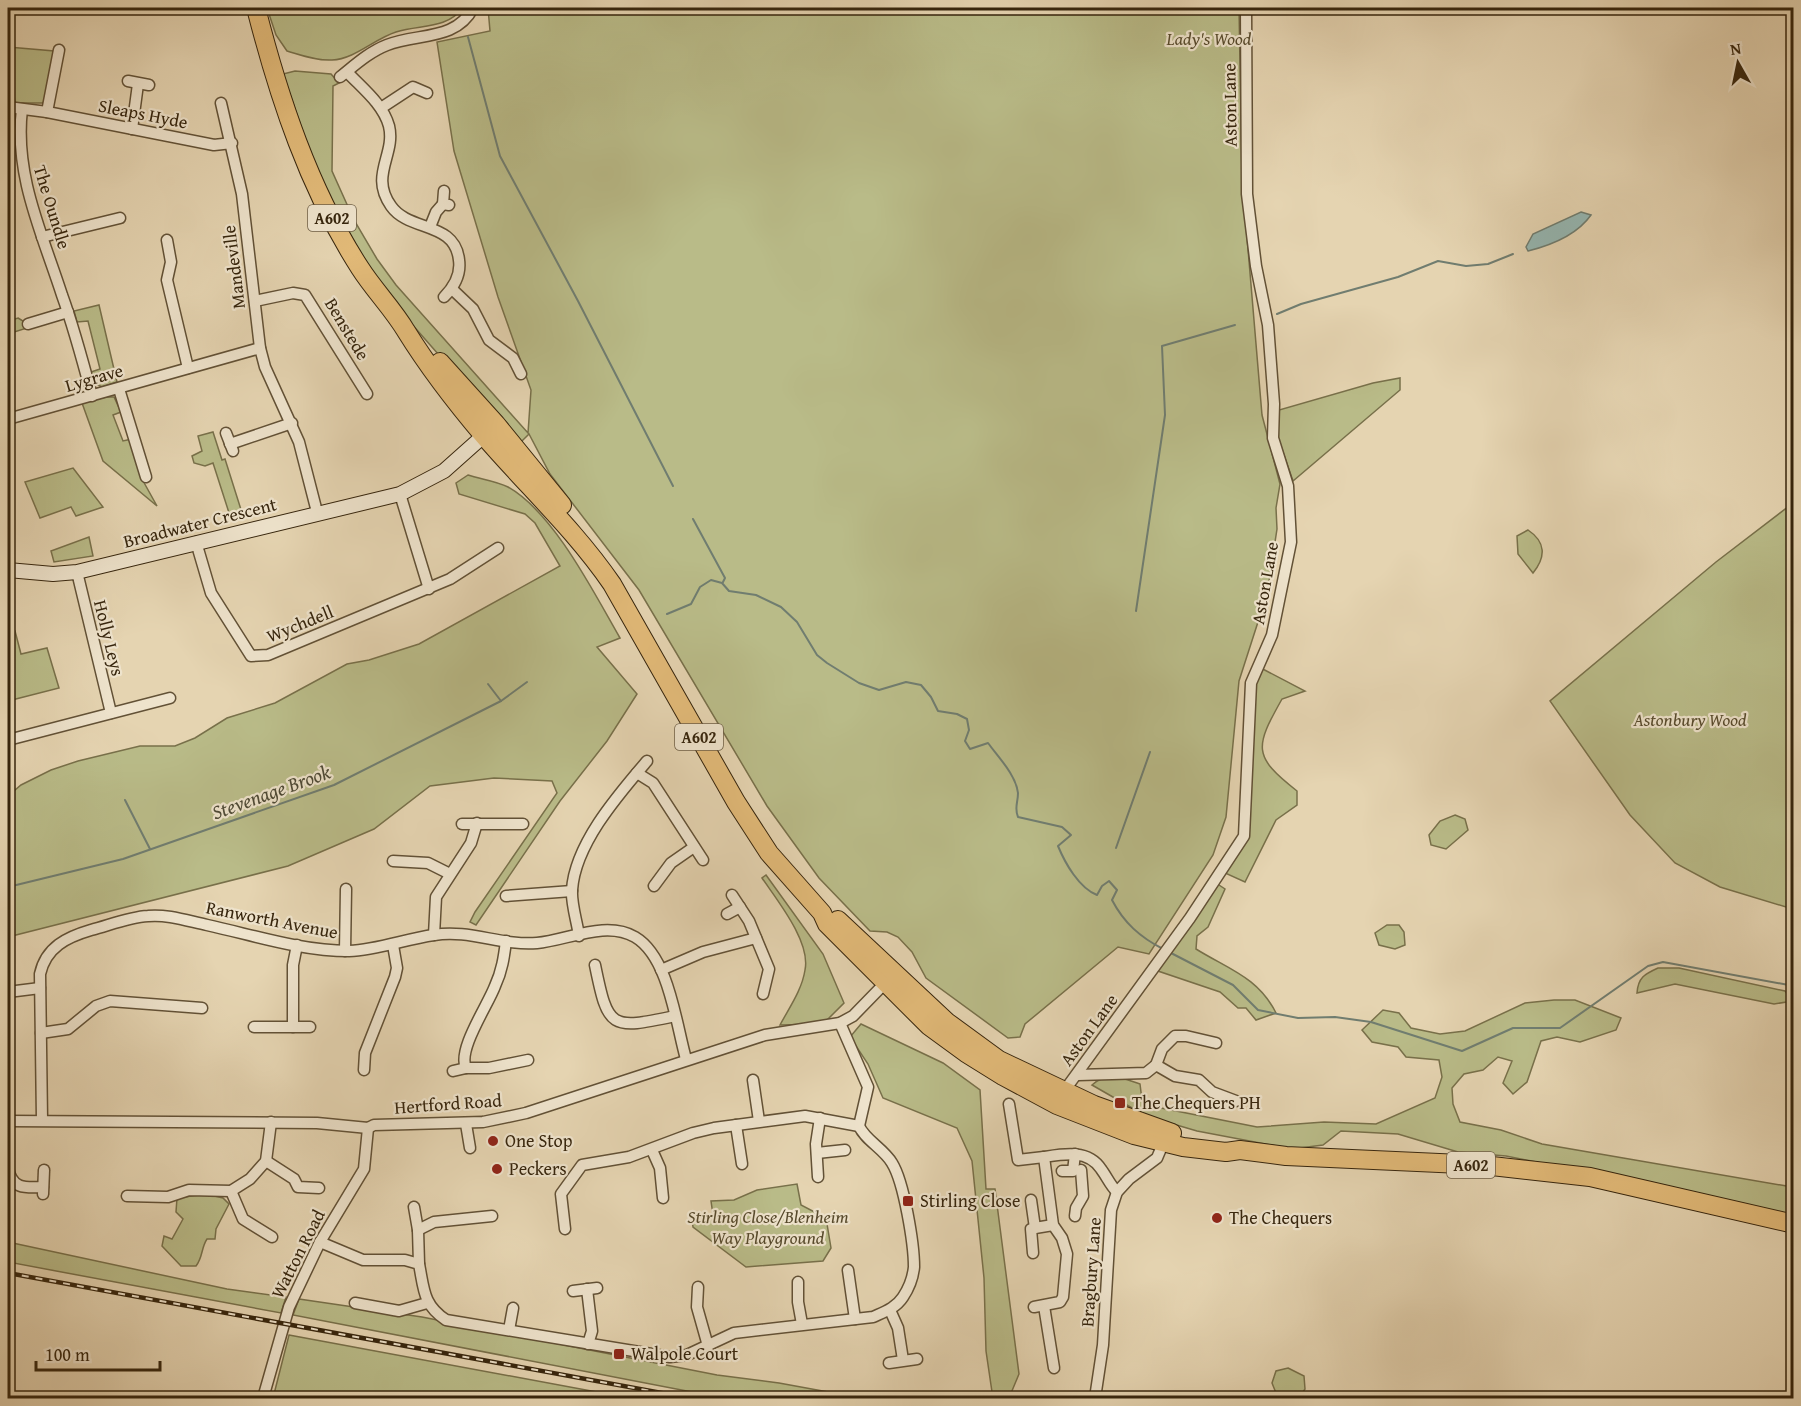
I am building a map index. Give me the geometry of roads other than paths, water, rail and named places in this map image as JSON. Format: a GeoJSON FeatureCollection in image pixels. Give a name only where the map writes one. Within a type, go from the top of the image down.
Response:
{"type":"FeatureCollection","features":[{"type":"Feature","properties":{"kind":"highway","name":"A602"},"geometry":{"type":"LineString","coordinates":[[256,8],[279,94],[328,210],[359,267],[405,329],[426,346],[490,430],[571,516],[736,802],[769,852],[822,914],[834,916],[854,944],[890,978],[929,1026],[1003,1076],[1060,1098],[1134,1135],[1166,1138],[1210,1151],[1240,1150],[1286,1156],[1483,1165],[1590,1177],[1794,1224]]}},
{"type":"Feature","properties":{"kind":"street"},"geometry":{"type":"LineString","coordinates":[[473,8],[463,22],[452,29],[387,45],[370,53],[344,75],[381,108],[389,129],[389,143],[381,173],[386,199],[403,218],[446,235],[457,251],[459,269],[448,293],[473,309],[487,336],[513,358],[520,374]]}},
{"type":"Feature","properties":{"kind":"street","name":"Aston Lane"},"geometry":{"type":"LineString","coordinates":[[1060,1098],[1244,836],[1251,683],[1272,635],[1290,542],[1288,486],[1274,438],[1275,404],[1268,325],[1256,266],[1247,194],[1246,8]]}},
{"type":"Feature","properties":{"kind":"street"},"geometry":{"type":"LineString","coordinates":[[48,112],[59,50]]}},
{"type":"Feature","properties":{"kind":"street"},"geometry":{"type":"LineString","coordinates":[[132,129],[138,84]]}},
{"type":"Feature","properties":{"kind":"street"},"geometry":{"type":"LineString","coordinates":[[381,108],[413,87],[427,93]]}},
{"type":"Feature","properties":{"kind":"street","name":"Mandeville"},"geometry":{"type":"LineString","coordinates":[[221,104],[232,143],[242,194],[260,348],[265,366],[292,423],[317,512]]}},
{"type":"Feature","properties":{"kind":"street","name":"Sleaps Hyde"},"geometry":{"type":"LineString","coordinates":[[8,107],[48,112],[214,145],[232,143]]}},
{"type":"Feature","properties":{"kind":"street","name":"The Oundle"},"geometry":{"type":"LineString","coordinates":[[22,109],[20,133],[22,168],[92,396]]}},
{"type":"Feature","properties":{"kind":"street"},"geometry":{"type":"LineString","coordinates":[[430,227],[436,212],[446,205],[444,191]]}},
{"type":"Feature","properties":{"kind":"street"},"geometry":{"type":"LineString","coordinates":[[42,237],[120,218]]}},
{"type":"Feature","properties":{"kind":"street"},"geometry":{"type":"LineString","coordinates":[[167,240],[171,262],[167,280],[188,368]]}},
{"type":"Feature","properties":{"kind":"street","name":"Benstede"},"geometry":{"type":"LineString","coordinates":[[255,301],[293,293],[305,295],[367,394]]}},
{"type":"Feature","properties":{"kind":"street"},"geometry":{"type":"LineString","coordinates":[[28,324],[68,312]]}},
{"type":"Feature","properties":{"kind":"street","name":"Lygrave"},"geometry":{"type":"LineString","coordinates":[[8,419],[260,348]]}},
{"type":"Feature","properties":{"kind":"street"},"geometry":{"type":"LineString","coordinates":[[119,389],[146,477]]}},
{"type":"Feature","properties":{"kind":"street"},"geometry":{"type":"LineString","coordinates":[[226,433],[231,448],[292,423]]}},
{"type":"Feature","properties":{"kind":"street","name":"Broadwater Crescent"},"geometry":{"type":"LineString","coordinates":[[8,570],[54,574],[76,572],[317,512],[400,494],[444,471],[490,430]]}},
{"type":"Feature","properties":{"kind":"street"},"geometry":{"type":"LineString","coordinates":[[400,494],[429,589]]}},
{"type":"Feature","properties":{"kind":"street","name":"Wychdell"},"geometry":{"type":"LineString","coordinates":[[196,542],[211,593],[251,656],[268,656],[479,568],[498,548]]}},
{"type":"Feature","properties":{"kind":"street","name":"Holly Leys"},"geometry":{"type":"LineString","coordinates":[[76,572],[111,713]]}},
{"type":"Feature","properties":{"kind":"street"},"geometry":{"type":"LineString","coordinates":[[8,740],[170,698]]}},
{"type":"Feature","properties":{"kind":"street"},"geometry":{"type":"LineString","coordinates":[[143,706],[147,719]]}},
{"type":"Feature","properties":{"kind":"street"},"geometry":{"type":"LineString","coordinates":[[579,936],[572,891],[576,867],[587,840],[647,760]]}},
{"type":"Feature","properties":{"kind":"street"},"geometry":{"type":"LineString","coordinates":[[637,773],[653,783],[703,860]]}},
{"type":"Feature","properties":{"kind":"street"},"geometry":{"type":"LineString","coordinates":[[462,824],[523,824]]}},
{"type":"Feature","properties":{"kind":"street"},"geometry":{"type":"LineString","coordinates":[[434,934],[434,902],[471,843],[477,824]]}},
{"type":"Feature","properties":{"kind":"street"},"geometry":{"type":"LineString","coordinates":[[654,886],[666,878],[675,859],[694,847]]}},
{"type":"Feature","properties":{"kind":"street"},"geometry":{"type":"LineString","coordinates":[[393,861],[428,863],[450,874]]}},
{"type":"Feature","properties":{"kind":"street"},"geometry":{"type":"LineString","coordinates":[[345,951],[346,889]]}},
{"type":"Feature","properties":{"kind":"street"},"geometry":{"type":"LineString","coordinates":[[506,896],[526,891],[572,891]]}},
{"type":"Feature","properties":{"kind":"street"},"geometry":{"type":"LineString","coordinates":[[732,895],[774,968],[763,994]]}},
{"type":"Feature","properties":{"kind":"street"},"geometry":{"type":"LineString","coordinates":[[727,914],[740,907]]}},
{"type":"Feature","properties":{"kind":"street","name":"Ranworth Avenue"},"geometry":{"type":"LineString","coordinates":[[42,1120],[40,988],[44,962],[58,944],[73,935],[150,915],[297,945],[345,951],[393,945],[434,934],[464,933],[506,941],[533,943],[611,930],[629,933],[645,945],[661,970],[686,1059]]}},
{"type":"Feature","properties":{"kind":"street"},"geometry":{"type":"LineString","coordinates":[[661,970],[703,952],[756,938]]}},
{"type":"Feature","properties":{"kind":"street"},"geometry":{"type":"LineString","coordinates":[[466,1068],[464,1063],[467,1046],[499,976],[506,941]]}},
{"type":"Feature","properties":{"kind":"street"},"geometry":{"type":"LineString","coordinates":[[293,1027],[293,964],[297,945]]}},
{"type":"Feature","properties":{"kind":"street"},"geometry":{"type":"LineString","coordinates":[[364,1070],[365,1053],[395,977],[397,968],[393,945]]}},
{"type":"Feature","properties":{"kind":"street"},"geometry":{"type":"LineString","coordinates":[[595,965],[603,980],[607,1013],[618,1023],[629,1025],[675,1016]]}},
{"type":"Feature","properties":{"kind":"street","name":"Hertford Road"},"geometry":{"type":"LineString","coordinates":[[8,1121],[271,1122],[368,1128],[374,1125],[466,1124],[526,1113],[765,1035],[840,1023],[852,1016],[890,978]]}},
{"type":"Feature","properties":{"kind":"street"},"geometry":{"type":"LineString","coordinates":[[8,992],[40,988]]}},
{"type":"Feature","properties":{"kind":"street"},"geometry":{"type":"LineString","coordinates":[[41,1033],[68,1029],[96,1006],[110,1001],[190,1003],[202,1008]]}},
{"type":"Feature","properties":{"kind":"street"},"geometry":{"type":"LineString","coordinates":[[840,1023],[868,1087],[859,1126]]}},
{"type":"Feature","properties":{"kind":"street"},"geometry":{"type":"LineString","coordinates":[[254,1027],[310,1027]]}},
{"type":"Feature","properties":{"kind":"street"},"geometry":{"type":"LineString","coordinates":[[1078,1075],[1146,1073],[1156,1065],[1162,1049],[1175,1036],[1186,1035],[1216,1042]]}},
{"type":"Feature","properties":{"kind":"street"},"geometry":{"type":"LineString","coordinates":[[453,1071],[466,1068],[489,1068],[513,1058],[528,1060]]}},
{"type":"Feature","properties":{"kind":"street"},"geometry":{"type":"LineString","coordinates":[[1156,1065],[1175,1076],[1199,1080],[1208,1096],[1236,1101]]}},
{"type":"Feature","properties":{"kind":"street"},"geometry":{"type":"LineString","coordinates":[[753,1080],[751,1097],[759,1121]]}},
{"type":"Feature","properties":{"kind":"street"},"geometry":{"type":"LineString","coordinates":[[1009,1104],[1018,1160],[1075,1154],[1096,1162],[1117,1192],[1129,1179],[1157,1158],[1166,1138]]}},
{"type":"Feature","properties":{"kind":"street"},"geometry":{"type":"LineString","coordinates":[[414,1207],[418,1230],[419,1264],[427,1303],[433,1311],[446,1320],[670,1357],[687,1355],[734,1333],[873,1317],[890,1310],[903,1298],[911,1282],[914,1266],[901,1183],[892,1163],[859,1126],[805,1116],[759,1121],[693,1133],[652,1150],[615,1161],[582,1165],[561,1194],[565,1229]]}},
{"type":"Feature","properties":{"kind":"street"},"geometry":{"type":"LineString","coordinates":[[818,1177],[816,1137],[820,1118]]}},
{"type":"Feature","properties":{"kind":"street"},"geometry":{"type":"LineString","coordinates":[[127,1196],[168,1197],[189,1190],[231,1191],[250,1179],[266,1161],[271,1122]]}},
{"type":"Feature","properties":{"kind":"street"},"geometry":{"type":"LineString","coordinates":[[466,1124],[470,1148]]}},
{"type":"Feature","properties":{"kind":"street"},"geometry":{"type":"LineString","coordinates":[[736,1125],[746,1148],[741,1164]]}},
{"type":"Feature","properties":{"kind":"street","name":"Watton Road"},"geometry":{"type":"LineString","coordinates":[[263,1398],[289,1307],[320,1242],[364,1169],[368,1128]]}},
{"type":"Feature","properties":{"kind":"street"},"geometry":{"type":"LineString","coordinates":[[652,1150],[660,1168],[663,1198]]}},
{"type":"Feature","properties":{"kind":"street"},"geometry":{"type":"LineString","coordinates":[[817,1153],[845,1150]]}},
{"type":"Feature","properties":{"kind":"street"},"geometry":{"type":"LineString","coordinates":[[1075,1154],[1083,1196],[1076,1208],[1075,1216]]}},
{"type":"Feature","properties":{"kind":"street"},"geometry":{"type":"LineString","coordinates":[[1044,1157],[1053,1225],[1066,1249],[1064,1292],[1060,1302],[1039,1306],[1054,1368]]}},
{"type":"Feature","properties":{"kind":"street"},"geometry":{"type":"LineString","coordinates":[[266,1161],[294,1179],[298,1187],[320,1188]]}},
{"type":"Feature","properties":{"kind":"street"},"geometry":{"type":"LineString","coordinates":[[8,1176],[20,1188],[43,1191],[44,1170]]}},
{"type":"Feature","properties":{"kind":"street"},"geometry":{"type":"LineString","coordinates":[[231,1191],[243,1219],[272,1237]]}},
{"type":"Feature","properties":{"kind":"street","name":"Bragbury Lane"},"geometry":{"type":"LineString","coordinates":[[1095,1398],[1103,1345],[1112,1210],[1117,1192]]}},
{"type":"Feature","properties":{"kind":"street"},"geometry":{"type":"LineString","coordinates":[[1031,1200],[1035,1228]]}},
{"type":"Feature","properties":{"kind":"street"},"geometry":{"type":"LineString","coordinates":[[418,1230],[434,1222],[492,1216]]}},
{"type":"Feature","properties":{"kind":"street"},"geometry":{"type":"LineString","coordinates":[[1034,1253],[1031,1229],[1053,1225]]}},
{"type":"Feature","properties":{"kind":"street"},"geometry":{"type":"LineString","coordinates":[[320,1242],[363,1260],[405,1260],[419,1264]]}},
{"type":"Feature","properties":{"kind":"street"},"geometry":{"type":"LineString","coordinates":[[848,1270],[855,1319]]}},
{"type":"Feature","properties":{"kind":"street"},"geometry":{"type":"LineString","coordinates":[[798,1282],[794,1302],[802,1324]]}},
{"type":"Feature","properties":{"kind":"street"},"geometry":{"type":"LineString","coordinates":[[698,1287],[697,1307],[708,1346]]}},
{"type":"Feature","properties":{"kind":"street"},"geometry":{"type":"LineString","coordinates":[[573,1291],[592,1288],[592,1331],[588,1344]]}},
{"type":"Feature","properties":{"kind":"street"},"geometry":{"type":"LineString","coordinates":[[355,1303],[399,1311],[427,1303]]}},
{"type":"Feature","properties":{"kind":"street"},"geometry":{"type":"LineString","coordinates":[[509,1330],[513,1308]]}},
{"type":"Feature","properties":{"kind":"street"},"geometry":{"type":"LineString","coordinates":[[890,1310],[898,1328],[903,1360]]}},
{"type":"Feature","properties":{"kind":"street"},"geometry":{"type":"LineString","coordinates":[[889,1362],[917,1359]]}},
{"type":"Feature","properties":{"kind":"water"},"geometry":{"type":"Polygon","coordinates":[[[1581,212],[1591,215],[1571,234],[1546,246],[1528,251],[1526,247],[1533,234],[1581,212]]]}},
{"type":"Feature","properties":{"kind":"waterway"},"geometry":{"type":"LineString","coordinates":[[450,8],[451,12]]}},
{"type":"Feature","properties":{"kind":"waterway"},"geometry":{"type":"LineString","coordinates":[[468,37],[500,156],[673,486]]}},
{"type":"Feature","properties":{"kind":"waterway"},"geometry":{"type":"LineString","coordinates":[[1277,314],[1301,304],[1398,277],[1438,261],[1466,266],[1488,264],[1513,254]]}},
{"type":"Feature","properties":{"kind":"waterway"},"geometry":{"type":"LineString","coordinates":[[1136,611],[1165,415],[1162,346],[1235,325]]}},
{"type":"Feature","properties":{"kind":"waterway"},"geometry":{"type":"LineString","coordinates":[[693,519],[725,578],[723,582]]}},
{"type":"Feature","properties":{"kind":"waterway","name":"Stevenage Brook"},"geometry":{"type":"LineString","coordinates":[[667,614],[691,604],[700,587],[711,580],[722,583],[729,591],[756,595],[781,607],[797,622],[817,655],[859,683],[879,690],[906,682],[921,685],[931,697],[938,711],[957,714],[967,719],[969,730],[965,741],[970,749],[988,743],[1006,767],[1017,786],[1016,811],[1018,817],[1062,827],[1071,835],[1058,846],[1079,881],[1090,892],[1097,895],[1102,886],[1109,881],[1117,890],[1112,900],[1122,916],[1147,940],[1163,949]]}},
{"type":"Feature","properties":{"kind":"waterway","name":"Stevenage Brook"},"geometry":{"type":"LineString","coordinates":[[8,887],[123,859],[334,785],[501,701],[527,682]]}},
{"type":"Feature","properties":{"kind":"waterway"},"geometry":{"type":"LineString","coordinates":[[488,684],[501,701]]}},
{"type":"Feature","properties":{"kind":"waterway"},"geometry":{"type":"LineString","coordinates":[[1116,848],[1150,752]]}},
{"type":"Feature","properties":{"kind":"waterway"},"geometry":{"type":"LineString","coordinates":[[125,800],[150,849]]}},
{"type":"Feature","properties":{"kind":"waterway","name":"Stevenage Brook"},"geometry":{"type":"LineString","coordinates":[[1171,953],[1233,985],[1258,1010],[1298,1018],[1335,1017],[1371,1022],[1462,1051],[1513,1028],[1560,1028],[1648,966],[1663,962],[1794,986]]}},
{"type":"Feature","properties":{"kind":"railway"},"geometry":{"type":"LineString","coordinates":[[8,1273],[689,1398]]}},
{"type":"Feature","properties":{"kind":"place","name":"The Chequers PH"},"geometry":{"type":"Point","coordinates":[1120,1103]}},
{"type":"Feature","properties":{"kind":"place","name":"One Stop"},"geometry":{"type":"Point","coordinates":[493,1141]}},
{"type":"Feature","properties":{"kind":"place","name":"Peckers"},"geometry":{"type":"Point","coordinates":[497,1169]}},
{"type":"Feature","properties":{"kind":"place","name":"Stirling Close"},"geometry":{"type":"Point","coordinates":[908,1201]}},
{"type":"Feature","properties":{"kind":"place","name":"The Chequers"},"geometry":{"type":"Point","coordinates":[1217,1218]}},
{"type":"Feature","properties":{"kind":"place","name":"Walpole Court"},"geometry":{"type":"Point","coordinates":[619,1354]}},
{"type":"Feature","properties":{"kind":"park label","name":"Lady's Wood"},"geometry":{"type":"Point","coordinates":[1209,39]}},
{"type":"Feature","properties":{"kind":"park label","name":"Astonbury Wood"},"geometry":{"type":"Point","coordinates":[1690,720]}},
{"type":"Feature","properties":{"kind":"park label","name":"Stirling Close/Blenheim Way Playground"},"geometry":{"type":"Point","coordinates":[768,1227]}}]}
